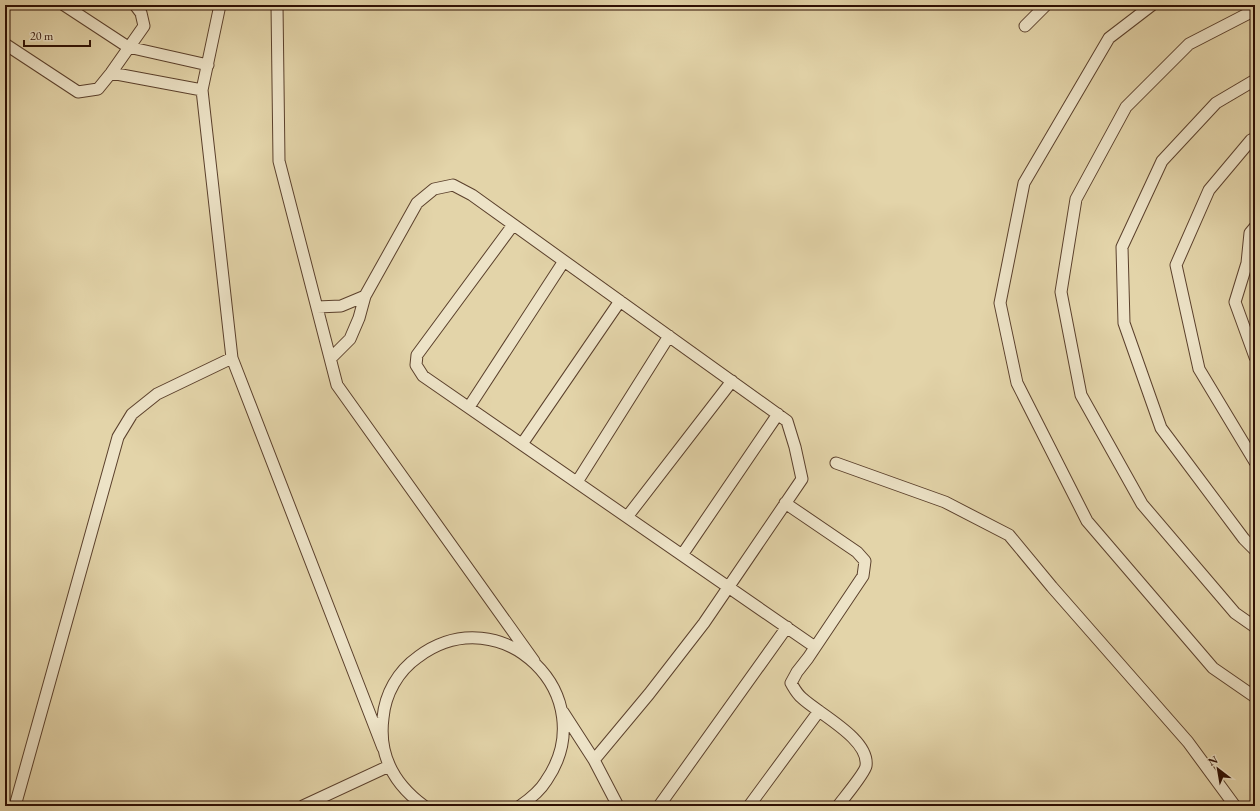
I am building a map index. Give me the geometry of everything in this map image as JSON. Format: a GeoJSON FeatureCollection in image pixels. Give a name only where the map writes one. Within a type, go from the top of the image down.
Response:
{"type":"FeatureCollection","features":[{"type":"Feature","properties":{"kind":"lane"},"geometry":{"type":"LineString","coordinates":[[64,5],[128,47],[208,65]]}},
{"type":"Feature","properties":{"kind":"lane"},"geometry":{"type":"LineString","coordinates":[[5,44],[78,92],[98,89],[144,26],[141,13],[135,5]]}},
{"type":"Feature","properties":{"kind":"lane"},"geometry":{"type":"LineString","coordinates":[[220,5],[202,90],[232,358],[389,766],[398,782],[413,801],[424,806]]}},
{"type":"Feature","properties":{"kind":"lane"},"geometry":{"type":"LineString","coordinates":[[277,5],[279,161],[337,385],[534,661],[546,675],[556,692],[562,710],[564,729],[561,748],[555,766],[546,782],[533,796],[520,806]]}},
{"type":"Feature","properties":{"kind":"lane"},"geometry":{"type":"LineString","coordinates":[[1025,26],[1046,5]]}},
{"type":"Feature","properties":{"kind":"lane"},"geometry":{"type":"LineString","coordinates":[[1152,5],[1109,38],[1024,182],[1000,303],[1017,383],[1087,520],[1213,668],[1255,697]]}},
{"type":"Feature","properties":{"kind":"lane"},"geometry":{"type":"LineString","coordinates":[[1255,10],[1189,44],[1126,107],[1076,199],[1061,292],[1080,395],[1142,504],[1235,613],[1255,627]]}},
{"type":"Feature","properties":{"kind":"lane"},"geometry":{"type":"LineString","coordinates":[[111,72],[202,90]]}},
{"type":"Feature","properties":{"kind":"lane"},"geometry":{"type":"LineString","coordinates":[[1255,80],[1216,103],[1162,160],[1122,247],[1124,323],[1161,428],[1244,538],[1255,550]]}},
{"type":"Feature","properties":{"kind":"lane"},"geometry":{"type":"LineString","coordinates":[[1255,138],[1251,140],[1210,190],[1176,265],[1199,369],[1255,462]]}},
{"type":"Feature","properties":{"kind":"lane"},"geometry":{"type":"LineString","coordinates":[[331,358],[350,339],[359,318],[365,296],[417,203],[434,189],[453,186],[472,195],[787,421],[795,447],[802,479],[704,623],[654,688],[594,760]]}},
{"type":"Feature","properties":{"kind":"lane"},"geometry":{"type":"LineString","coordinates":[[513,225],[417,356],[416,365],[423,376],[816,647]]}},
{"type":"Feature","properties":{"kind":"lane"},"geometry":{"type":"LineString","coordinates":[[1255,227],[1250,233],[1247,264],[1235,302],[1255,357]]}},
{"type":"Feature","properties":{"kind":"lane"},"geometry":{"type":"LineString","coordinates":[[469,407],[564,261]]}},
{"type":"Feature","properties":{"kind":"lane"},"geometry":{"type":"LineString","coordinates":[[317,307],[341,306],[365,296]]}},
{"type":"Feature","properties":{"kind":"lane"},"geometry":{"type":"LineString","coordinates":[[522,444],[620,301]]}},
{"type":"Feature","properties":{"kind":"lane"},"geometry":{"type":"LineString","coordinates":[[577,482],[669,336]]}},
{"type":"Feature","properties":{"kind":"lane"},"geometry":{"type":"LineString","coordinates":[[15,806],[118,437],[132,414],[156,394],[232,358]]}},
{"type":"Feature","properties":{"kind":"lane"},"geometry":{"type":"LineString","coordinates":[[628,517],[732,381]]}},
{"type":"Feature","properties":{"kind":"lane"},"geometry":{"type":"LineString","coordinates":[[682,555],[778,414]]}},
{"type":"Feature","properties":{"kind":"lane"},"geometry":{"type":"LineString","coordinates":[[836,463],[945,502],[1009,535],[1052,587],[1188,742],[1235,806]]}},
{"type":"Feature","properties":{"kind":"lane"},"geometry":{"type":"LineString","coordinates":[[785,504],[857,552],[865,561],[863,576],[791,683],[800,697],[820,711],[858,743],[865,754],[866,767],[838,806]]}},
{"type":"Feature","properties":{"kind":"lane"},"geometry":{"type":"LineString","coordinates":[[659,806],[787,627]]}},
{"type":"Feature","properties":{"kind":"lane"},"geometry":{"type":"LineString","coordinates":[[383,748],[381,729],[383,710],[389,692],[403,671],[412,661],[427,650],[445,642],[463,638],[482,638],[507,645],[518,650],[534,661]]}},
{"type":"Feature","properties":{"kind":"lane"},"geometry":{"type":"LineString","coordinates":[[562,710],[594,760],[618,806]]}},
{"type":"Feature","properties":{"kind":"lane"},"geometry":{"type":"LineString","coordinates":[[749,806],[820,711]]}},
{"type":"Feature","properties":{"kind":"lane"},"geometry":{"type":"LineString","coordinates":[[303,806],[389,766]]}}]}
